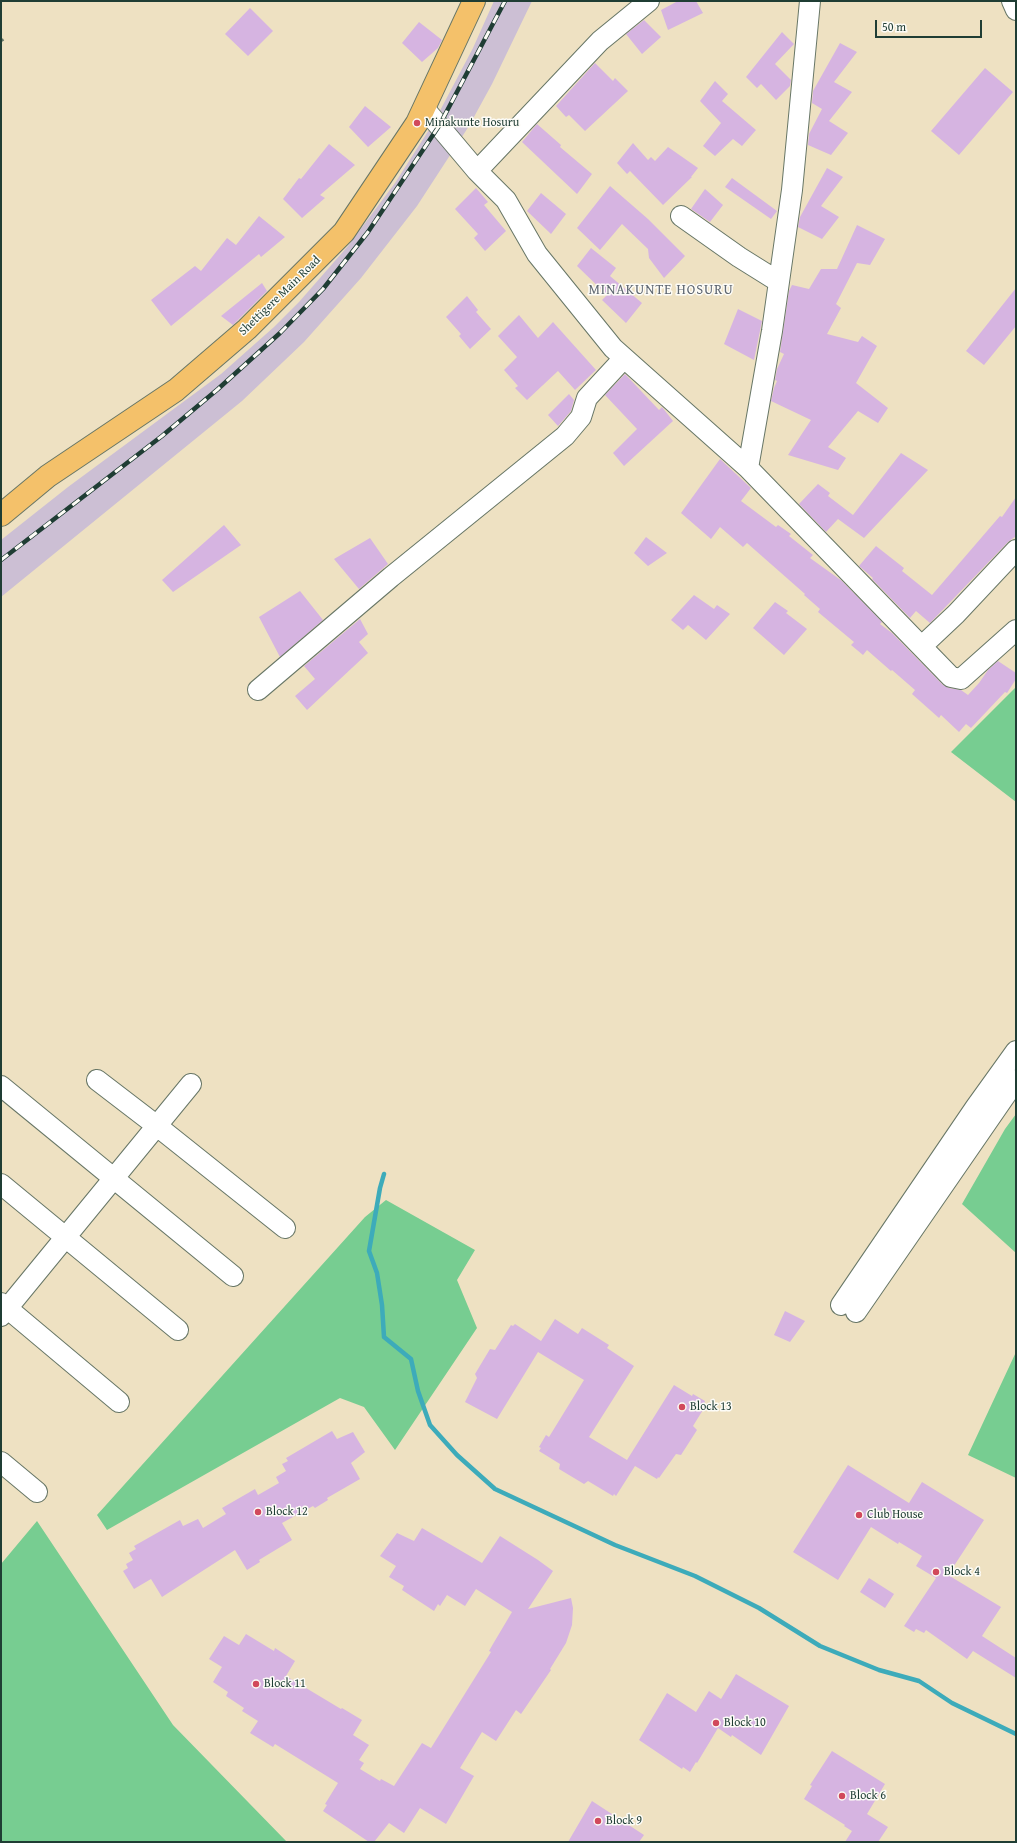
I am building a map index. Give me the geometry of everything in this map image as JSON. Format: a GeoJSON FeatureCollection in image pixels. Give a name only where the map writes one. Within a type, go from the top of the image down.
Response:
{"type":"FeatureCollection","features":[{"type":"Feature","properties":{"kind":"main road","name":"Shettigere Main Road"},"geometry":{"type":"LineString","coordinates":[[1,515],[48,476],[176,390],[247,329],[344,232],[417,123],[474,1]]}},
{"type":"Feature","properties":{"kind":"street"},"geometry":{"type":"LineString","coordinates":[[477,171],[600,41],[626,18],[649,1]]}},
{"type":"Feature","properties":{"kind":"street"},"geometry":{"type":"LineString","coordinates":[[748,468],[779,282],[792,190],[810,1]]}},
{"type":"Feature","properties":{"kind":"street"},"geometry":{"type":"LineString","coordinates":[[1012,1],[1016,10]]}},
{"type":"Feature","properties":{"kind":"street"},"geometry":{"type":"LineString","coordinates":[[424,108],[477,171],[506,200],[536,254],[613,348],[748,468],[951,677],[961,679],[1016,630]]}},
{"type":"Feature","properties":{"kind":"street"},"geometry":{"type":"LineString","coordinates":[[681,216],[728,250],[779,282]]}},
{"type":"Feature","properties":{"kind":"street"},"geometry":{"type":"LineString","coordinates":[[258,690],[391,577],[565,436],[580,417],[587,398],[624,358]]}},
{"type":"Feature","properties":{"kind":"street"},"geometry":{"type":"LineString","coordinates":[[922,646],[956,614],[1016,550]]}},
{"type":"Feature","properties":{"kind":"street"},"geometry":{"type":"LineString","coordinates":[[1016,1051],[970,1114],[849,1308],[1016,1080]]}},
{"type":"Feature","properties":{"kind":"street"},"geometry":{"type":"LineString","coordinates":[[97,1080],[285,1228]]}},
{"type":"Feature","properties":{"kind":"street"},"geometry":{"type":"LineString","coordinates":[[119,1402],[3,1309],[113,1180],[191,1084]]}},
{"type":"Feature","properties":{"kind":"street"},"geometry":{"type":"LineString","coordinates":[[1,1086],[113,1180],[232,1276]]}},
{"type":"Feature","properties":{"kind":"street"},"geometry":{"type":"LineString","coordinates":[[1,1184],[66,1236],[178,1330]]}},
{"type":"Feature","properties":{"kind":"street"},"geometry":{"type":"LineString","coordinates":[[2,1463],[37,1492]]}},
{"type":"Feature","properties":{"kind":"shaded area"},"geometry":{"type":"Polygon","coordinates":[[[494,1],[532,1],[492,84],[469,126],[417,206],[361,278],[304,342],[242,401],[1,597],[1,540],[68,487],[221,374],[274,327],[299,302],[348,246],[395,183],[434,122],[473,48],[494,1]]]}},
{"type":"Feature","properties":{"kind":"green space"},"geometry":{"type":"Polygon","coordinates":[[[1016,687],[1016,802],[951,752],[1016,687]]]}},
{"type":"Feature","properties":{"kind":"green space"},"geometry":{"type":"Polygon","coordinates":[[[1016,1114],[1016,1253],[962,1204],[1005,1129],[1016,1114]]]}},
{"type":"Feature","properties":{"kind":"green space"},"geometry":{"type":"Polygon","coordinates":[[[386,1200],[475,1250],[457,1280],[477,1328],[395,1450],[364,1407],[340,1398],[107,1530],[97,1515],[365,1217],[386,1200]]]}},
{"type":"Feature","properties":{"kind":"green space"},"geometry":{"type":"Polygon","coordinates":[[[1016,1352],[1016,1478],[968,1455],[1016,1352]]]}},
{"type":"Feature","properties":{"kind":"green space"},"geometry":{"type":"Polygon","coordinates":[[[37,1521],[173,1725],[287,1842],[1,1842],[1,1564],[37,1521]]]}},
{"type":"Feature","properties":{"kind":"building"},"geometry":{"type":"Polygon","coordinates":[[[678,1],[696,1],[703,13],[668,30],[661,10],[678,1]]]}},
{"type":"Feature","properties":{"kind":"building"},"geometry":{"type":"Polygon","coordinates":[[[250,8],[273,31],[248,56],[225,34],[250,8]]]}},
{"type":"Feature","properties":{"kind":"building"},"geometry":{"type":"Polygon","coordinates":[[[644,20],[661,37],[642,54],[626,34],[644,20]]]}},
{"type":"Feature","properties":{"kind":"building"},"geometry":{"type":"Polygon","coordinates":[[[419,22],[442,40],[438,48],[422,62],[402,43],[419,22]]]}},
{"type":"Feature","properties":{"kind":"building"},"geometry":{"type":"Polygon","coordinates":[[[782,32],[794,44],[775,64],[791,80],[790,86],[776,100],[761,84],[757,88],[746,77],[782,32]]]}},
{"type":"Feature","properties":{"kind":"building"},"geometry":{"type":"Polygon","coordinates":[[[840,43],[857,52],[834,82],[852,92],[829,121],[848,133],[831,155],[808,145],[809,134],[822,109],[812,103],[813,91],[840,43]]]}},
{"type":"Feature","properties":{"kind":"building"},"geometry":{"type":"Polygon","coordinates":[[[595,63],[613,81],[615,78],[628,91],[585,131],[569,115],[566,117],[556,106],[595,63]]]}},
{"type":"Feature","properties":{"kind":"building"},"geometry":{"type":"Polygon","coordinates":[[[985,68],[1013,92],[959,155],[931,131],[985,68]]]}},
{"type":"Feature","properties":{"kind":"building"},"geometry":{"type":"Polygon","coordinates":[[[715,81],[728,94],[722,101],[756,130],[742,146],[733,139],[715,156],[703,146],[721,123],[700,101],[715,81]]]}},
{"type":"Feature","properties":{"kind":"building"},"geometry":{"type":"Polygon","coordinates":[[[365,106],[391,127],[368,147],[349,127],[365,106]]]}},
{"type":"Feature","properties":{"kind":"building"},"geometry":{"type":"Polygon","coordinates":[[[537,124],[561,145],[560,147],[592,174],[577,194],[522,142],[537,124]]]}},
{"type":"Feature","properties":{"kind":"building"},"geometry":{"type":"Polygon","coordinates":[[[633,143],[648,160],[651,157],[655,161],[668,147],[698,168],[692,177],[663,205],[630,171],[627,174],[617,163],[633,143]]]}},
{"type":"Feature","properties":{"kind":"building"},"geometry":{"type":"Polygon","coordinates":[[[329,144],[355,165],[320,195],[325,198],[302,218],[283,199],[329,144]]]}},
{"type":"Feature","properties":{"kind":"building"},"geometry":{"type":"Polygon","coordinates":[[[827,168],[843,177],[821,206],[839,217],[822,239],[798,227],[800,217],[827,168]]]}},
{"type":"Feature","properties":{"kind":"building"},"geometry":{"type":"Polygon","coordinates":[[[732,178],[777,211],[771,219],[725,187],[732,178]]]}},
{"type":"Feature","properties":{"kind":"building"},"geometry":{"type":"Polygon","coordinates":[[[610,186],[648,219],[685,256],[664,278],[649,258],[648,249],[622,224],[600,250],[577,228],[610,186]]]}},
{"type":"Feature","properties":{"kind":"building"},"geometry":{"type":"Polygon","coordinates":[[[476,188],[488,202],[484,205],[506,231],[485,251],[474,238],[478,234],[455,209],[476,188]]]}},
{"type":"Feature","properties":{"kind":"building"},"geometry":{"type":"Polygon","coordinates":[[[705,189],[723,205],[710,222],[691,209],[705,189]]]}},
{"type":"Feature","properties":{"kind":"building"},"geometry":{"type":"Polygon","coordinates":[[[541,193],[566,214],[551,234],[527,211],[541,193]]]}},
{"type":"Feature","properties":{"kind":"building"},"geometry":{"type":"Polygon","coordinates":[[[259,216],[285,237],[261,257],[259,254],[171,326],[151,300],[195,266],[201,271],[227,238],[236,245],[259,216]]]}},
{"type":"Feature","properties":{"kind":"building"},"geometry":{"type":"Polygon","coordinates":[[[857,225],[885,239],[870,265],[857,263],[836,304],[841,308],[827,334],[858,342],[862,336],[877,346],[856,383],[888,408],[878,423],[858,411],[828,447],[846,458],[838,470],[788,455],[811,420],[771,401],[777,381],[775,380],[777,369],[784,354],[780,352],[789,291],[792,285],[809,289],[821,269],[837,269],[857,225]]]}},
{"type":"Feature","properties":{"kind":"building"},"geometry":{"type":"Polygon","coordinates":[[[591,248],[616,268],[610,276],[642,303],[626,323],[602,300],[607,295],[577,266],[591,248]]]}},
{"type":"Feature","properties":{"kind":"building"},"geometry":{"type":"Polygon","coordinates":[[[262,283],[267,291],[233,325],[221,316],[262,283]]]}},
{"type":"Feature","properties":{"kind":"building"},"geometry":{"type":"Polygon","coordinates":[[[1016,288],[1016,326],[984,365],[966,351],[1016,288]]]}},
{"type":"Feature","properties":{"kind":"building"},"geometry":{"type":"Polygon","coordinates":[[[467,296],[478,310],[476,312],[491,329],[470,349],[459,336],[461,334],[446,317],[467,296]]]}},
{"type":"Feature","properties":{"kind":"building"},"geometry":{"type":"Polygon","coordinates":[[[738,309],[762,321],[754,360],[724,344],[738,309]]]}},
{"type":"Feature","properties":{"kind":"building"},"geometry":{"type":"Polygon","coordinates":[[[519,315],[538,338],[553,322],[596,370],[575,390],[558,371],[527,400],[515,388],[518,386],[504,370],[517,357],[498,336],[519,315]]]}},
{"type":"Feature","properties":{"kind":"building"},"geometry":{"type":"Polygon","coordinates":[[[625,374],[659,410],[662,407],[673,421],[624,466],[613,453],[637,429],[605,395],[625,374]]]}},
{"type":"Feature","properties":{"kind":"building"},"geometry":{"type":"Polygon","coordinates":[[[569,394],[574,400],[571,411],[558,426],[548,415],[569,394]]]}},
{"type":"Feature","properties":{"kind":"building"},"geometry":{"type":"Polygon","coordinates":[[[901,453],[928,470],[864,538],[838,519],[826,532],[799,504],[818,484],[830,493],[828,496],[853,515],[901,453]]]}},
{"type":"Feature","properties":{"kind":"building"},"geometry":{"type":"Polygon","coordinates":[[[720,459],[751,488],[741,501],[776,527],[778,525],[791,534],[789,536],[813,555],[810,558],[842,581],[882,622],[880,624],[892,633],[943,685],[949,688],[961,690],[968,695],[988,670],[998,661],[1016,673],[1016,679],[1007,693],[1005,692],[971,728],[966,724],[959,732],[941,715],[939,718],[912,694],[915,690],[892,670],[891,671],[867,650],[863,655],[851,645],[854,642],[818,612],[820,609],[804,595],[805,594],[747,543],[743,547],[720,527],[711,539],[681,513],[720,459]]]}},
{"type":"Feature","properties":{"kind":"building"},"geometry":{"type":"Polygon","coordinates":[[[1016,497],[1016,536],[1008,542],[930,623],[916,611],[910,618],[872,579],[873,578],[859,566],[876,546],[904,568],[902,571],[932,595],[1000,516],[1002,517],[1016,497]]]}},
{"type":"Feature","properties":{"kind":"building"},"geometry":{"type":"Polygon","coordinates":[[[224,525],[241,545],[173,592],[162,580],[224,525]]]}},
{"type":"Feature","properties":{"kind":"building"},"geometry":{"type":"Polygon","coordinates":[[[646,537],[667,553],[648,566],[634,553],[646,537]]]}},
{"type":"Feature","properties":{"kind":"building"},"geometry":{"type":"Polygon","coordinates":[[[370,538],[388,564],[359,589],[334,559],[370,538]]]}},
{"type":"Feature","properties":{"kind":"building"},"geometry":{"type":"Polygon","coordinates":[[[300,591],[323,620],[280,657],[259,617],[300,591]]]}},
{"type":"Feature","properties":{"kind":"building"},"geometry":{"type":"Polygon","coordinates":[[[694,595],[714,609],[717,605],[730,614],[706,640],[688,625],[683,630],[671,620],[694,595]]]}},
{"type":"Feature","properties":{"kind":"building"},"geometry":{"type":"Polygon","coordinates":[[[775,602],[788,611],[786,613],[807,629],[784,655],[753,628],[775,602]]]}},
{"type":"Feature","properties":{"kind":"building"},"geometry":{"type":"Polygon","coordinates":[[[360,619],[368,634],[359,642],[368,653],[307,710],[295,696],[315,679],[304,666],[360,619]]]}},
{"type":"Feature","properties":{"kind":"building"},"geometry":{"type":"Polygon","coordinates":[[[785,1311],[805,1321],[790,1342],[774,1335],[785,1311]]]}},
{"type":"Feature","properties":{"kind":"building","name":"Block 13"},"geometry":{"type":"Polygon","coordinates":[[[555,1319],[578,1334],[582,1328],[609,1345],[607,1348],[634,1366],[589,1437],[627,1460],[674,1385],[692,1396],[693,1394],[705,1401],[704,1404],[706,1405],[693,1426],[697,1430],[681,1455],[676,1454],[659,1478],[658,1477],[657,1479],[635,1466],[616,1496],[614,1494],[613,1496],[588,1481],[584,1484],[559,1469],[560,1464],[539,1451],[541,1448],[539,1447],[546,1435],[549,1437],[584,1380],[538,1352],[497,1419],[465,1402],[477,1378],[475,1374],[490,1349],[495,1350],[511,1325],[513,1326],[515,1324],[541,1341],[555,1319]]]}},
{"type":"Feature","properties":{"kind":"building","name":"Block 12"},"geometry":{"type":"Polygon","coordinates":[[[332,1431],[337,1439],[353,1432],[365,1452],[351,1463],[360,1479],[327,1498],[328,1500],[315,1508],[313,1506],[282,1523],[292,1540],[259,1560],[260,1562],[247,1570],[235,1550],[162,1597],[151,1579],[134,1589],[123,1571],[128,1568],[126,1564],[133,1560],[129,1553],[136,1549],[134,1546],[180,1520],[183,1526],[198,1519],[203,1528],[226,1514],[222,1508],[255,1489],[258,1495],[279,1483],[276,1477],[286,1471],[282,1464],[288,1461],[286,1458],[332,1431]]]}},
{"type":"Feature","properties":{"kind":"building"},"geometry":{"type":"Polygon","coordinates":[[[848,1465],[909,1503],[922,1482],[984,1520],[948,1575],[1001,1607],[982,1636],[1016,1658],[1016,1678],[973,1651],[967,1659],[926,1630],[924,1633],[916,1629],[914,1632],[904,1626],[936,1578],[916,1566],[922,1556],[899,1542],[898,1544],[871,1527],[838,1580],[793,1552],[848,1465]]]}},
{"type":"Feature","properties":{"kind":"building","name":"Block 11"},"geometry":{"type":"Polygon","coordinates":[[[422,1528],[482,1563],[500,1536],[538,1560],[553,1571],[528,1609],[571,1598],[573,1608],[572,1625],[566,1643],[550,1669],[551,1670],[521,1714],[516,1710],[496,1741],[482,1732],[460,1768],[474,1776],[446,1824],[420,1808],[404,1833],[389,1823],[374,1842],[369,1842],[323,1811],[327,1805],[325,1804],[338,1783],[275,1744],[273,1747],[250,1733],[258,1721],[242,1711],[244,1708],[226,1696],[228,1692],[213,1682],[222,1667],[209,1659],[224,1636],[239,1645],[246,1634],[274,1651],[275,1648],[295,1661],[286,1676],[362,1720],[353,1735],[369,1745],[359,1760],[364,1763],[360,1769],[380,1781],[381,1779],[394,1786],[422,1743],[431,1748],[491,1652],[489,1651],[512,1612],[476,1589],[465,1606],[447,1595],[440,1606],[438,1604],[434,1611],[402,1590],[404,1586],[389,1577],[396,1566],[380,1556],[397,1533],[414,1541],[422,1528]]]}},
{"type":"Feature","properties":{"kind":"building"},"geometry":{"type":"Polygon","coordinates":[[[869,1578],[894,1594],[885,1608],[860,1592],[869,1578]]]}},
{"type":"Feature","properties":{"kind":"building","name":"Block 10"},"geometry":{"type":"Polygon","coordinates":[[[736,1674],[789,1706],[761,1755],[732,1735],[731,1737],[718,1728],[690,1772],[683,1767],[682,1769],[639,1740],[667,1693],[696,1712],[709,1691],[721,1699],[736,1674]]]}},
{"type":"Feature","properties":{"kind":"building","name":"Block 6"},"geometry":{"type":"Polygon","coordinates":[[[832,1751],[885,1784],[867,1814],[888,1827],[878,1842],[845,1842],[852,1831],[804,1799],[812,1786],[810,1785],[832,1751]]]}},
{"type":"Feature","properties":{"kind":"building","name":"Block 9"},"geometry":{"type":"Polygon","coordinates":[[[592,1801],[644,1835],[639,1842],[568,1842],[592,1801]]]}},
{"type":"Feature","properties":{"kind":"waterway"},"geometry":{"type":"LineString","coordinates":[[384,1174],[380,1188],[369,1251],[377,1273],[382,1305],[384,1337],[411,1359],[418,1391],[430,1425],[457,1455],[495,1489],[615,1545],[695,1576],[759,1608],[820,1646],[879,1670],[919,1681],[952,1703],[1016,1734]]}},
{"type":"Feature","properties":{"kind":"railway"},"geometry":{"type":"LineString","coordinates":[[1,560],[162,436],[218,389],[280,333],[323,289],[368,232],[439,126],[505,1]]}},
{"type":"Feature","properties":{"kind":"place","name":"Minakunte Hosuru"},"geometry":{"type":"Point","coordinates":[417,123]}},
{"type":"Feature","properties":{"kind":"place","name":"Block 13"},"geometry":{"type":"Point","coordinates":[682,1407]}},
{"type":"Feature","properties":{"kind":"place","name":"Block 12"},"geometry":{"type":"Point","coordinates":[258,1512]}},
{"type":"Feature","properties":{"kind":"place","name":"Club House"},"geometry":{"type":"Point","coordinates":[859,1515]}},
{"type":"Feature","properties":{"kind":"place","name":"Block 4"},"geometry":{"type":"Point","coordinates":[936,1572]}},
{"type":"Feature","properties":{"kind":"place","name":"Block 11"},"geometry":{"type":"Point","coordinates":[256,1684]}},
{"type":"Feature","properties":{"kind":"place","name":"Block 10"},"geometry":{"type":"Point","coordinates":[716,1723]}},
{"type":"Feature","properties":{"kind":"place","name":"Block 6"},"geometry":{"type":"Point","coordinates":[842,1796]}},
{"type":"Feature","properties":{"kind":"place","name":"Block 9"},"geometry":{"type":"Point","coordinates":[598,1821]}},
{"type":"Feature","properties":{"kind":"district","name":"MINAKUNTE HOSURU"},"geometry":{"type":"Point","coordinates":[661,290]}}]}
